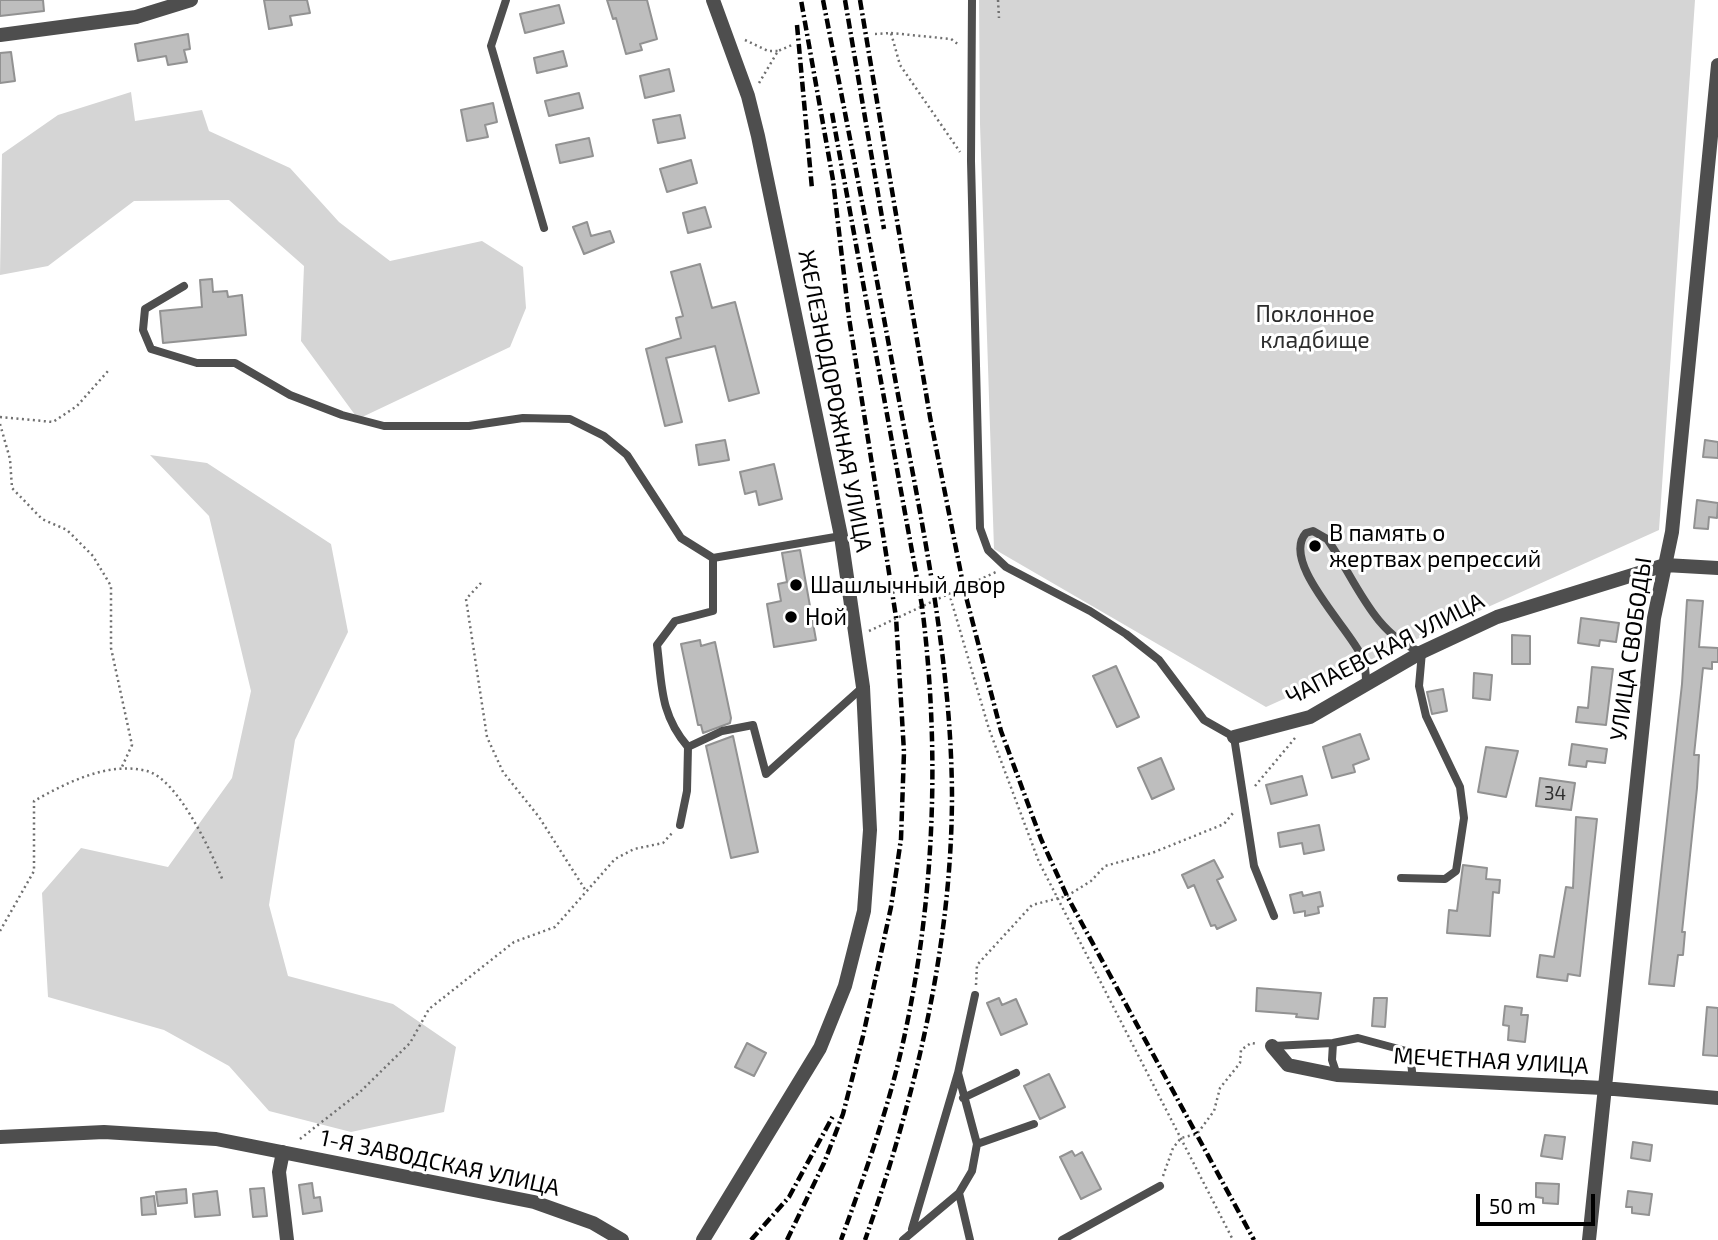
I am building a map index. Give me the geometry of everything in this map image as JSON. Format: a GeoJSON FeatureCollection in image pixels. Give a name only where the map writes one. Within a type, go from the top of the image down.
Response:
{"type":"FeatureCollection","features":[{"type":"Feature","properties":{"kind":"street"},"geometry":{"type":"LineString","coordinates":[[0,35],[136,16],[191,0]]}},
{"type":"Feature","properties":{"kind":"street","name":"ЖЕЛЕЗНОДОРОЖНАЯ УЛИЦА"},"geometry":{"type":"LineString","coordinates":[[703,1240],[820,1048],[845,986],[864,911],[870,830],[863,687],[841,536],[748,96],[713,0]]}},
{"type":"Feature","properties":{"kind":"street","name":"УЛИЦА СВОБОДЫ"},"geometry":{"type":"LineString","coordinates":[[1589,1240],[1654,618],[1672,532],[1718,65]]}},
{"type":"Feature","properties":{"kind":"street","name":"ЧАПАЕВСКАЯ УЛИЦА"},"geometry":{"type":"LineString","coordinates":[[1234,737],[1310,717],[1422,652],[1497,617],[1665,565],[1718,568]]}},
{"type":"Feature","properties":{"kind":"street","name":"МЕЧЕТНАЯ УЛИЦА"},"geometry":{"type":"LineString","coordinates":[[1272,1046],[1288,1065],[1337,1075],[1413,1081],[1603,1088],[1718,1098]]}},
{"type":"Feature","properties":{"kind":"street","name":"1-Я ЗАВОДСКАЯ УЛИЦА"},"geometry":{"type":"LineString","coordinates":[[0,1137],[104,1132],[216,1139],[534,1202],[593,1223],[622,1240]]}},
{"type":"Feature","properties":{"kind":"street"},"geometry":{"type":"LineString","coordinates":[[284,1152],[279,1172],[287,1240]]}},
{"type":"Feature","properties":{"kind":"lane"},"geometry":{"type":"LineString","coordinates":[[506,0],[491,46],[544,228]]}},
{"type":"Feature","properties":{"kind":"lane"},"geometry":{"type":"LineString","coordinates":[[972,0],[971,161],[980,528],[988,550],[1006,567],[1090,611],[1126,634],[1159,660],[1204,720],[1234,737],[1254,866],[1274,916]]}},
{"type":"Feature","properties":{"kind":"lane"},"geometry":{"type":"LineString","coordinates":[[184,286],[145,309],[143,330],[151,349],[197,363],[235,363],[290,395],[342,415],[384,426],[469,426],[523,418],[570,419],[604,436],[627,455],[681,538],[713,558],[841,536]]}},
{"type":"Feature","properties":{"kind":"lane"},"geometry":{"type":"LineString","coordinates":[[1367,684],[1362,656],[1318,592],[1304,565],[1300,549],[1306,533],[1321,533],[1327,539],[1384,628],[1399,642],[1422,652],[1419,686],[1426,716],[1460,787],[1464,818],[1456,871],[1445,879],[1401,878]]}},
{"type":"Feature","properties":{"kind":"lane"},"geometry":{"type":"LineString","coordinates":[[680,825],[687,791],[688,747],[673,730],[664,706],[657,645],[675,621],[713,611],[713,558]]}},
{"type":"Feature","properties":{"kind":"lane"},"geometry":{"type":"LineString","coordinates":[[688,747],[722,731],[753,725],[766,774],[863,687]]}},
{"type":"Feature","properties":{"kind":"lane"},"geometry":{"type":"LineString","coordinates":[[912,1229],[958,1073],[975,995]]}},
{"type":"Feature","properties":{"kind":"lane"},"geometry":{"type":"LineString","coordinates":[[1272,1046],[1333,1043],[1358,1038],[1409,1052],[1413,1081]]}},
{"type":"Feature","properties":{"kind":"lane"},"geometry":{"type":"LineString","coordinates":[[1333,1043],[1332,1060],[1337,1075]]}},
{"type":"Feature","properties":{"kind":"lane"},"geometry":{"type":"LineString","coordinates":[[903,1240],[912,1229],[959,1193],[972,1171],[977,1144],[958,1073]]}},
{"type":"Feature","properties":{"kind":"lane"},"geometry":{"type":"LineString","coordinates":[[963,1098],[1016,1073]]}},
{"type":"Feature","properties":{"kind":"lane"},"geometry":{"type":"LineString","coordinates":[[977,1144],[1034,1124]]}},
{"type":"Feature","properties":{"kind":"lane"},"geometry":{"type":"LineString","coordinates":[[1062,1240],[1160,1186]]}},
{"type":"Feature","properties":{"kind":"lane"},"geometry":{"type":"LineString","coordinates":[[959,1193],[970,1240]]}},
{"type":"Feature","properties":{"kind":"path"},"geometry":{"type":"LineString","coordinates":[[998,0],[999,18]]}},
{"type":"Feature","properties":{"kind":"path"},"geometry":{"type":"LineString","coordinates":[[891,33],[900,65],[919,96],[951,143],[971,161]]}},
{"type":"Feature","properties":{"kind":"path"},"geometry":{"type":"LineString","coordinates":[[875,34],[951,39],[973,56]]}},
{"type":"Feature","properties":{"kind":"path"},"geometry":{"type":"LineString","coordinates":[[728,40],[744,40],[768,51],[778,51],[792,45]]}},
{"type":"Feature","properties":{"kind":"path"},"geometry":{"type":"LineString","coordinates":[[748,96],[758,85],[778,51]]}},
{"type":"Feature","properties":{"kind":"path"},"geometry":{"type":"LineString","coordinates":[[0,417],[53,422],[77,406],[108,371]]}},
{"type":"Feature","properties":{"kind":"path"},"geometry":{"type":"LineString","coordinates":[[0,424],[10,459],[12,488],[43,519],[67,530],[93,556],[111,586],[111,648],[132,745],[121,769]]}},
{"type":"Feature","properties":{"kind":"path"},"geometry":{"type":"LineString","coordinates":[[857,638],[1006,567]]}},
{"type":"Feature","properties":{"kind":"path"},"geometry":{"type":"LineString","coordinates":[[481,583],[466,599],[487,737],[503,772],[539,817],[586,891]]}},
{"type":"Feature","properties":{"kind":"path"},"geometry":{"type":"LineString","coordinates":[[949,593],[989,729],[1056,899],[1233,1240]]}},
{"type":"Feature","properties":{"kind":"path"},"geometry":{"type":"LineString","coordinates":[[975,995],[977,965],[1032,905],[1056,899],[1091,881],[1105,866],[1152,853],[1224,824],[1310,717]]}},
{"type":"Feature","properties":{"kind":"path"},"geometry":{"type":"LineString","coordinates":[[0,931],[34,871],[34,802],[75,778],[121,769],[149,771],[179,798],[208,843],[223,881]]}},
{"type":"Feature","properties":{"kind":"path"},"geometry":{"type":"LineString","coordinates":[[284,1152],[359,1092],[410,1043],[429,1009],[514,942],[555,927],[615,859],[634,849],[663,843],[680,825]]}},
{"type":"Feature","properties":{"kind":"path"},"geometry":{"type":"LineString","coordinates":[[1160,1186],[1173,1148],[1181,1138],[1197,1134],[1214,1111],[1220,1088],[1240,1063],[1241,1050],[1251,1043],[1272,1046]]}},
{"type":"Feature","properties":{"kind":"green space","name":"Поклонное кладбище"},"geometry":{"type":"Polygon","coordinates":[[[979,0],[1695,0],[1659,530],[1266,707],[994,549],[980,124],[979,0]]]}},
{"type":"Feature","properties":{"kind":"green space"},"geometry":{"type":"Polygon","coordinates":[[[131,92],[135,121],[202,110],[209,131],[290,168],[339,222],[390,261],[482,241],[523,267],[526,308],[510,347],[358,419],[301,341],[304,266],[229,200],[134,201],[48,266],[0,275],[2,154],[58,115],[131,92]]]}},
{"type":"Feature","properties":{"kind":"green space"},"geometry":{"type":"Polygon","coordinates":[[[150,455],[207,463],[331,544],[348,632],[295,740],[269,905],[288,976],[393,1004],[456,1047],[444,1112],[351,1132],[269,1111],[229,1066],[164,1030],[48,997],[42,893],[81,848],[168,867],[232,778],[251,691],[209,516],[150,455]]]}},
{"type":"Feature","properties":{"kind":"building"},"geometry":{"type":"Polygon","coordinates":[[[0,0],[43,0],[44,11],[0,16],[0,0]]]}},
{"type":"Feature","properties":{"kind":"building"},"geometry":{"type":"Polygon","coordinates":[[[264,0],[307,0],[310,13],[290,16],[292,25],[269,29],[264,0]]]}},
{"type":"Feature","properties":{"kind":"building"},"geometry":{"type":"Polygon","coordinates":[[[607,0],[647,0],[657,39],[640,44],[642,50],[626,54],[616,18],[613,19],[607,0]]]}},
{"type":"Feature","properties":{"kind":"building"},"geometry":{"type":"Polygon","coordinates":[[[559,5],[564,23],[525,33],[520,14],[559,5]]]}},
{"type":"Feature","properties":{"kind":"building"},"geometry":{"type":"Polygon","coordinates":[[[188,34],[190,49],[184,50],[187,62],[168,65],[166,56],[138,61],[135,44],[188,34]]]}},
{"type":"Feature","properties":{"kind":"building"},"geometry":{"type":"Polygon","coordinates":[[[563,51],[567,66],[537,73],[534,58],[563,51]]]}},
{"type":"Feature","properties":{"kind":"building"},"geometry":{"type":"Polygon","coordinates":[[[11,52],[15,81],[0,83],[0,53],[11,52]]]}},
{"type":"Feature","properties":{"kind":"building"},"geometry":{"type":"Polygon","coordinates":[[[669,69],[674,91],[645,98],[640,76],[669,69]]]}},
{"type":"Feature","properties":{"kind":"building"},"geometry":{"type":"Polygon","coordinates":[[[579,93],[583,108],[549,116],[545,101],[579,93]]]}},
{"type":"Feature","properties":{"kind":"building"},"geometry":{"type":"Polygon","coordinates":[[[493,103],[497,122],[485,125],[488,137],[467,141],[461,110],[493,103]]]}},
{"type":"Feature","properties":{"kind":"building"},"geometry":{"type":"Polygon","coordinates":[[[680,115],[685,138],[658,143],[653,120],[680,115]]]}},
{"type":"Feature","properties":{"kind":"building"},"geometry":{"type":"Polygon","coordinates":[[[589,138],[593,156],[560,163],[556,145],[589,138]]]}},
{"type":"Feature","properties":{"kind":"building"},"geometry":{"type":"Polygon","coordinates":[[[691,160],[697,183],[667,192],[660,169],[691,160]]]}},
{"type":"Feature","properties":{"kind":"building"},"geometry":{"type":"Polygon","coordinates":[[[705,207],[711,227],[688,233],[683,213],[705,207]]]}},
{"type":"Feature","properties":{"kind":"building"},"geometry":{"type":"Polygon","coordinates":[[[587,222],[591,236],[610,231],[614,242],[584,254],[573,227],[587,222]]]}},
{"type":"Feature","properties":{"kind":"building"},"geometry":{"type":"Polygon","coordinates":[[[700,264],[712,308],[735,302],[759,393],[729,401],[715,346],[666,358],[682,422],[665,426],[646,349],[681,338],[676,318],[683,316],[671,272],[700,264]]]}},
{"type":"Feature","properties":{"kind":"building"},"geometry":{"type":"Polygon","coordinates":[[[212,279],[213,292],[227,291],[228,297],[242,295],[246,335],[163,343],[160,311],[202,307],[200,280],[212,279]]]}},
{"type":"Feature","properties":{"kind":"building"},"geometry":{"type":"Polygon","coordinates":[[[725,440],[729,460],[699,465],[696,445],[725,440]]]}},
{"type":"Feature","properties":{"kind":"building"},"geometry":{"type":"Polygon","coordinates":[[[1705,440],[1718,442],[1718,458],[1703,457],[1705,440]]]}},
{"type":"Feature","properties":{"kind":"building"},"geometry":{"type":"Polygon","coordinates":[[[774,464],[782,499],[759,505],[756,491],[745,494],[740,472],[774,464]]]}},
{"type":"Feature","properties":{"kind":"building"},"geometry":{"type":"Polygon","coordinates":[[[1697,500],[1718,503],[1717,518],[1709,517],[1708,529],[1694,528],[1697,500]]]}},
{"type":"Feature","properties":{"kind":"building","name":"Ной"},"geometry":{"type":"Polygon","coordinates":[[[800,550],[816,640],[774,647],[767,604],[781,601],[778,584],[787,582],[782,553],[800,550]]]}},
{"type":"Feature","properties":{"kind":"building"},"geometry":{"type":"Polygon","coordinates":[[[1687,600],[1703,601],[1699,647],[1718,648],[1718,662],[1712,662],[1712,669],[1703,668],[1694,755],[1699,755],[1682,932],[1685,932],[1683,955],[1678,955],[1674,986],[1649,984],[1682,684],[1687,600]]]}},
{"type":"Feature","properties":{"kind":"building"},"geometry":{"type":"Polygon","coordinates":[[[1581,618],[1619,623],[1616,642],[1600,640],[1599,646],[1578,643],[1581,618]]]}},
{"type":"Feature","properties":{"kind":"building"},"geometry":{"type":"Polygon","coordinates":[[[1512,635],[1530,636],[1530,664],[1512,664],[1512,635]]]}},
{"type":"Feature","properties":{"kind":"building"},"geometry":{"type":"Polygon","coordinates":[[[700,640],[701,646],[715,642],[731,718],[730,723],[703,733],[701,725],[698,725],[681,644],[700,640]]]}},
{"type":"Feature","properties":{"kind":"building"},"geometry":{"type":"Polygon","coordinates":[[[1116,666],[1139,717],[1117,727],[1093,676],[1116,666]]]}},
{"type":"Feature","properties":{"kind":"building"},"geometry":{"type":"Polygon","coordinates":[[[1592,667],[1613,669],[1606,725],[1576,722],[1578,707],[1588,708],[1592,667]]]}},
{"type":"Feature","properties":{"kind":"building"},"geometry":{"type":"Polygon","coordinates":[[[1474,673],[1492,675],[1490,700],[1473,698],[1474,673]]]}},
{"type":"Feature","properties":{"kind":"building"},"geometry":{"type":"Polygon","coordinates":[[[1443,689],[1447,711],[1432,714],[1427,692],[1443,689]]]}},
{"type":"Feature","properties":{"kind":"building"},"geometry":{"type":"Polygon","coordinates":[[[1360,734],[1369,759],[1353,765],[1355,772],[1332,778],[1323,747],[1360,734]]]}},
{"type":"Feature","properties":{"kind":"building"},"geometry":{"type":"Polygon","coordinates":[[[733,736],[758,852],[731,858],[706,746],[733,736]]]}},
{"type":"Feature","properties":{"kind":"building"},"geometry":{"type":"Polygon","coordinates":[[[1572,744],[1607,749],[1605,763],[1587,761],[1586,767],[1569,765],[1572,744]]]}},
{"type":"Feature","properties":{"kind":"building"},"geometry":{"type":"Polygon","coordinates":[[[1486,747],[1518,751],[1506,797],[1478,792],[1486,747]]]}},
{"type":"Feature","properties":{"kind":"building"},"geometry":{"type":"Polygon","coordinates":[[[1161,758],[1174,789],[1152,799],[1138,768],[1161,758]]]}},
{"type":"Feature","properties":{"kind":"building"},"geometry":{"type":"Polygon","coordinates":[[[1302,776],[1307,795],[1271,804],[1266,785],[1302,776]]]}},
{"type":"Feature","properties":{"kind":"building"},"geometry":{"type":"Polygon","coordinates":[[[1540,778],[1575,783],[1571,810],[1536,806],[1540,778]]]}},
{"type":"Feature","properties":{"kind":"building"},"geometry":{"type":"Polygon","coordinates":[[[1576,817],[1597,819],[1580,976],[1568,974],[1567,981],[1537,977],[1540,955],[1554,957],[1566,887],[1573,888],[1576,817]]]}},
{"type":"Feature","properties":{"kind":"building"},"geometry":{"type":"Polygon","coordinates":[[[1319,825],[1324,850],[1304,854],[1302,843],[1280,847],[1278,833],[1319,825]]]}},
{"type":"Feature","properties":{"kind":"building"},"geometry":{"type":"Polygon","coordinates":[[[1214,860],[1223,877],[1217,880],[1236,920],[1217,929],[1215,925],[1211,926],[1194,885],[1188,888],[1182,875],[1214,860]]]}},
{"type":"Feature","properties":{"kind":"building"},"geometry":{"type":"Polygon","coordinates":[[[1463,865],[1487,868],[1486,879],[1500,880],[1499,893],[1493,892],[1490,936],[1447,933],[1449,910],[1457,911],[1463,865]]]}},
{"type":"Feature","properties":{"kind":"building"},"geometry":{"type":"Polygon","coordinates":[[[1302,892],[1303,896],[1320,892],[1323,906],[1318,907],[1319,913],[1305,916],[1305,911],[1294,913],[1290,895],[1302,892]]]}},
{"type":"Feature","properties":{"kind":"building"},"geometry":{"type":"Polygon","coordinates":[[[1257,988],[1321,993],[1318,1019],[1296,1017],[1297,1014],[1256,1011],[1257,988]]]}},
{"type":"Feature","properties":{"kind":"building"},"geometry":{"type":"Polygon","coordinates":[[[999,998],[1002,1005],[1016,999],[1027,1024],[1001,1035],[987,1003],[999,998]]]}},
{"type":"Feature","properties":{"kind":"building"},"geometry":{"type":"Polygon","coordinates":[[[1374,998],[1387,998],[1385,1027],[1372,1026],[1374,998]]]}},
{"type":"Feature","properties":{"kind":"building"},"geometry":{"type":"Polygon","coordinates":[[[1505,1006],[1522,1008],[1521,1015],[1528,1015],[1525,1042],[1508,1040],[1509,1026],[1503,1025],[1505,1006]]]}},
{"type":"Feature","properties":{"kind":"building"},"geometry":{"type":"Polygon","coordinates":[[[1707,1007],[1718,1008],[1718,1056],[1703,1055],[1707,1007]]]}},
{"type":"Feature","properties":{"kind":"building"},"geometry":{"type":"Polygon","coordinates":[[[747,1043],[766,1053],[754,1076],[735,1067],[747,1043]]]}},
{"type":"Feature","properties":{"kind":"building"},"geometry":{"type":"Polygon","coordinates":[[[1049,1074],[1065,1107],[1040,1119],[1024,1086],[1049,1074]]]}},
{"type":"Feature","properties":{"kind":"building"},"geometry":{"type":"Polygon","coordinates":[[[1545,1135],[1565,1137],[1562,1159],[1541,1156],[1545,1135]]]}},
{"type":"Feature","properties":{"kind":"building"},"geometry":{"type":"Polygon","coordinates":[[[1633,1142],[1652,1145],[1650,1161],[1631,1158],[1633,1142]]]}},
{"type":"Feature","properties":{"kind":"building"},"geometry":{"type":"Polygon","coordinates":[[[1072,1151],[1075,1156],[1082,1152],[1101,1189],[1081,1199],[1060,1157],[1072,1151]]]}},
{"type":"Feature","properties":{"kind":"building"},"geometry":{"type":"Polygon","coordinates":[[[312,1183],[314,1198],[320,1197],[322,1211],[303,1214],[299,1185],[312,1183]]]}},
{"type":"Feature","properties":{"kind":"building"},"geometry":{"type":"Polygon","coordinates":[[[1536,1183],[1559,1184],[1558,1204],[1543,1203],[1543,1198],[1536,1197],[1536,1183]]]}},
{"type":"Feature","properties":{"kind":"building"},"geometry":{"type":"Polygon","coordinates":[[[264,1188],[267,1216],[253,1217],[250,1189],[264,1188]]]}},
{"type":"Feature","properties":{"kind":"building"},"geometry":{"type":"Polygon","coordinates":[[[186,1189],[187,1203],[158,1206],[156,1192],[186,1189]]]}},
{"type":"Feature","properties":{"kind":"building"},"geometry":{"type":"Polygon","coordinates":[[[217,1191],[220,1215],[195,1217],[193,1194],[217,1191]]]}},
{"type":"Feature","properties":{"kind":"building"},"geometry":{"type":"Polygon","coordinates":[[[1628,1191],[1652,1194],[1649,1215],[1632,1213],[1632,1207],[1626,1207],[1628,1191]]]}},
{"type":"Feature","properties":{"kind":"building"},"geometry":{"type":"Polygon","coordinates":[[[154,1196],[156,1214],[142,1215],[141,1198],[154,1196]]]}},
{"type":"Feature","properties":{"kind":"railway"},"geometry":{"type":"LineString","coordinates":[[787,1240],[824,1163],[843,1114],[863,1036],[891,907],[901,839],[904,752],[896,617],[849,318],[833,180],[801,0]]}},
{"type":"Feature","properties":{"kind":"railway"},"geometry":{"type":"LineString","coordinates":[[823,0],[927,554],[942,650],[951,746],[950,851],[938,964],[900,1132],[865,1240]]}},
{"type":"Feature","properties":{"kind":"railway"},"geometry":{"type":"LineString","coordinates":[[845,0],[884,229]]}},
{"type":"Feature","properties":{"kind":"railway"},"geometry":{"type":"LineString","coordinates":[[860,0],[930,417],[964,589],[1001,731],[1041,839],[1067,896],[1254,1240]]}},
{"type":"Feature","properties":{"kind":"railway"},"geometry":{"type":"LineString","coordinates":[[797,25],[812,189]]}},
{"type":"Feature","properties":{"kind":"railway"},"geometry":{"type":"LineString","coordinates":[[832,113],[922,606],[928,660],[932,768],[928,877],[904,1038],[868,1165],[841,1240]]}},
{"type":"Feature","properties":{"kind":"railway"},"geometry":{"type":"LineString","coordinates":[[751,1240],[789,1197],[833,1116]]}},
{"type":"Feature","properties":{"kind":"place","name":"В память о жертвах репрессий"},"geometry":{"type":"Point","coordinates":[1315,546]}},
{"type":"Feature","properties":{"kind":"place","name":"Шашлычный двор"},"geometry":{"type":"Point","coordinates":[796,585]}},
{"type":"Feature","properties":{"kind":"place","name":"Ной"},"geometry":{"type":"Point","coordinates":[791,617]}}]}
